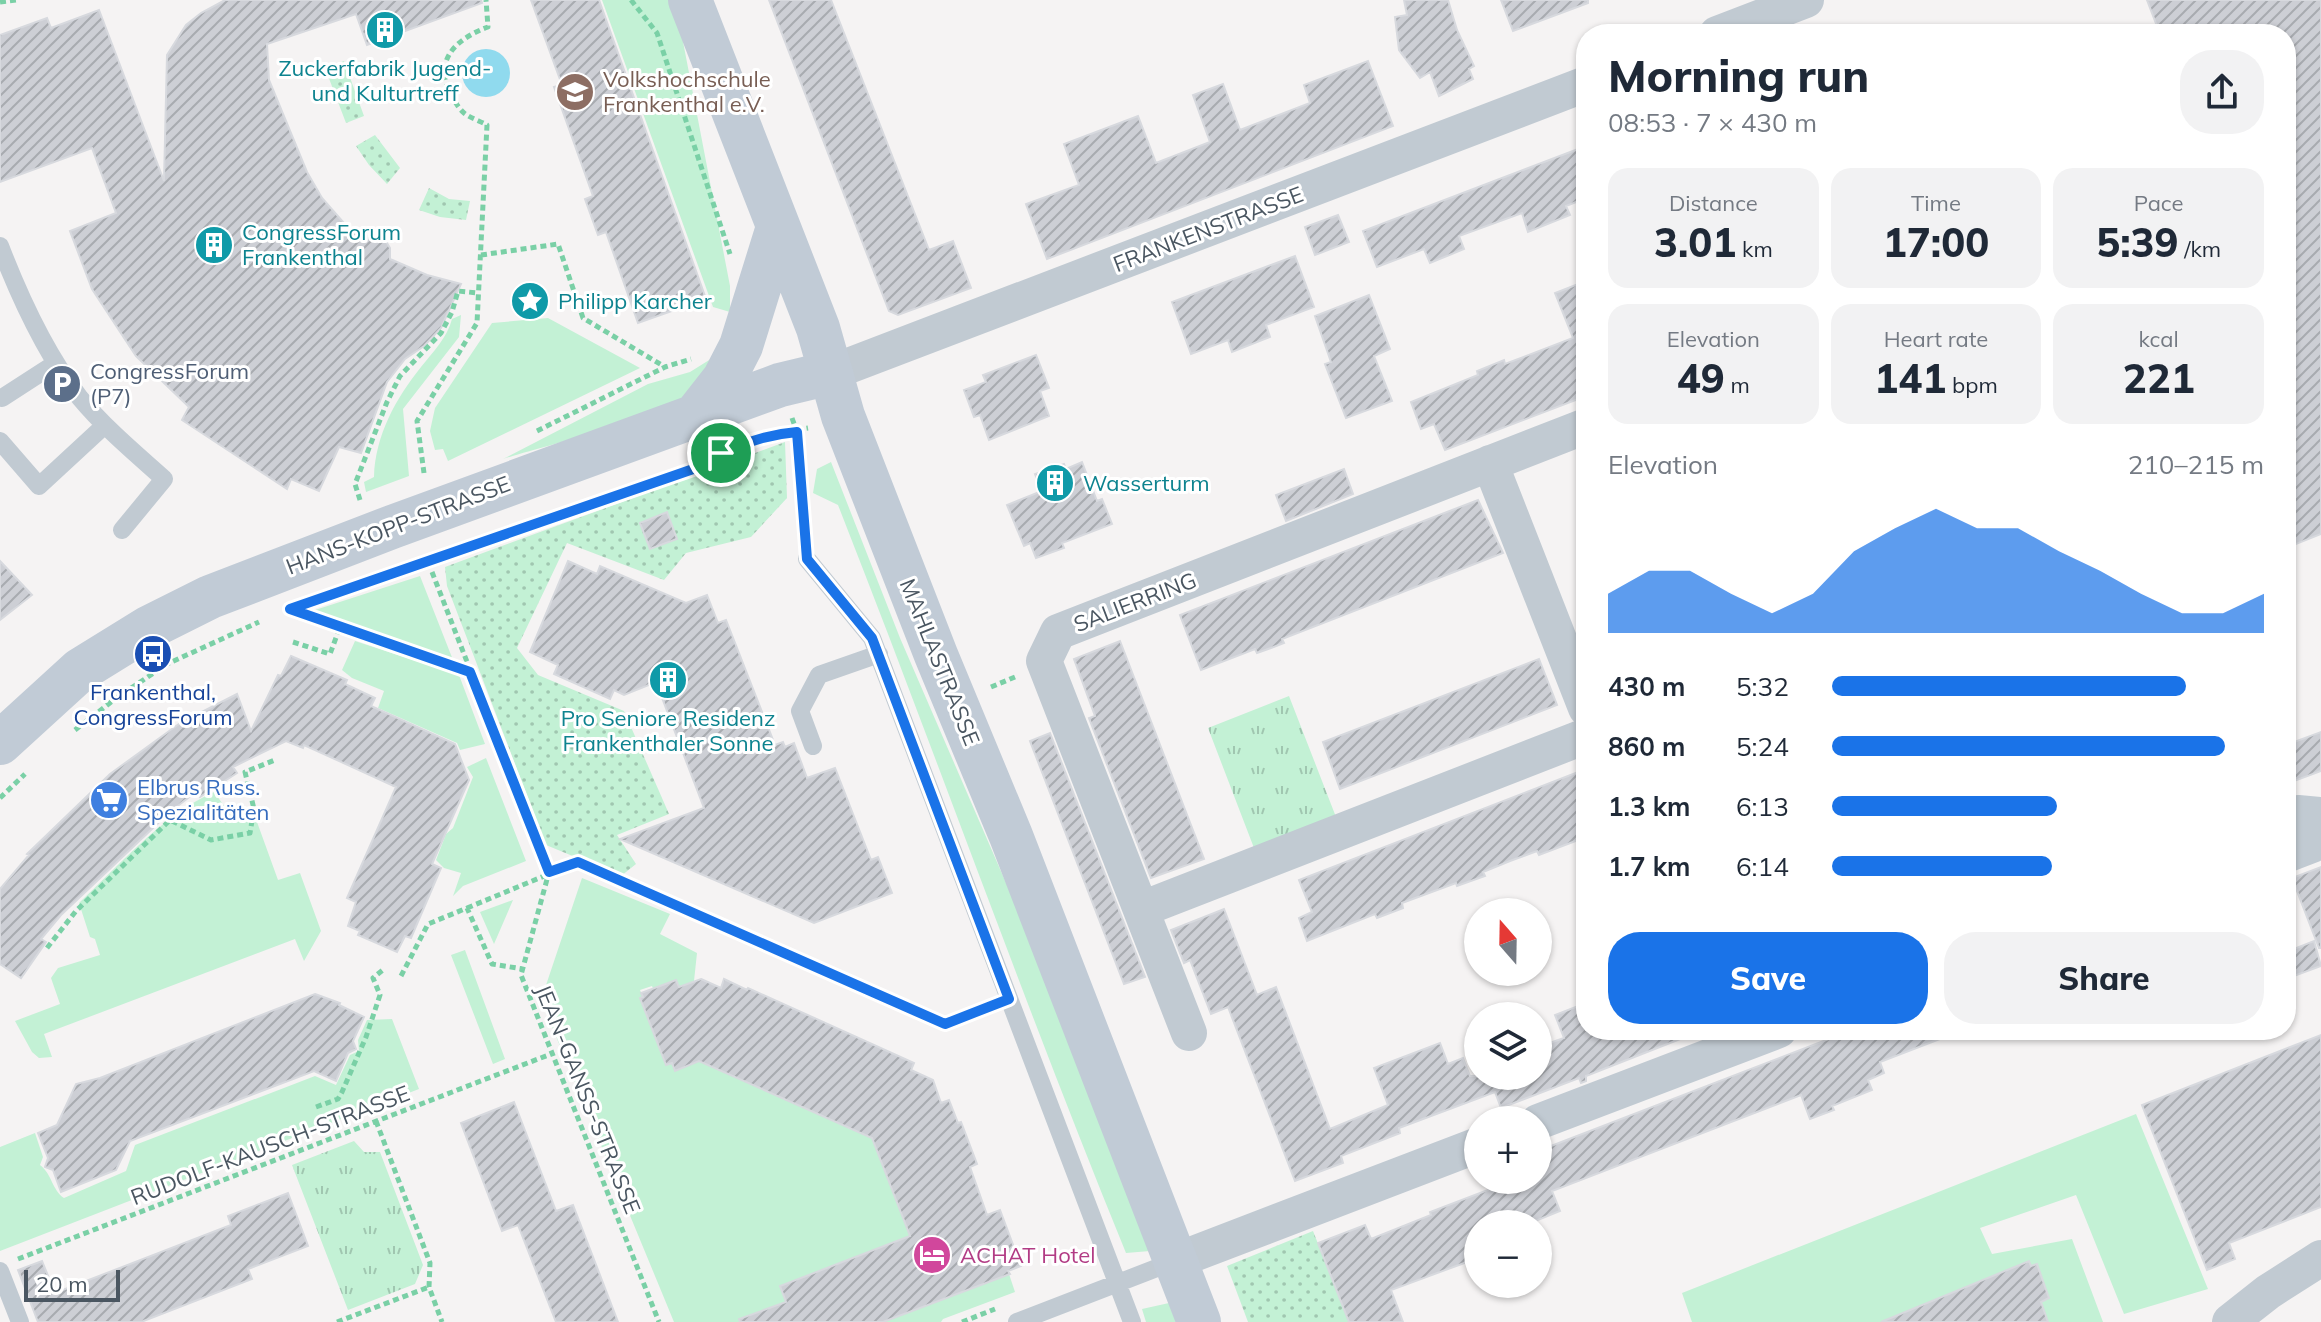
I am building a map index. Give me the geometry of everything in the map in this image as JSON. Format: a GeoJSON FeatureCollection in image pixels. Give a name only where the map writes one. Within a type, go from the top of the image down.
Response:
{"type":"FeatureCollection","features":[{"type":"Feature","properties":{"kind":"main road","name":"MAHLASTRASSE"},"geometry":{"type":"LineString","coordinates":[[690,0],[818,328],[843,416],[1017,851],[1199,1322]]}},
{"type":"Feature","properties":{"kind":"main road"},"geometry":{"type":"LineString","coordinates":[[695,416],[724,379],[741,346],[778,227]]}},
{"type":"Feature","properties":{"kind":"main road","name":"HANS-KOPP-STRASSE"},"geometry":{"type":"LineString","coordinates":[[17,754],[80,670],[148,628],[210,597],[780,385],[830,373]]}},
{"type":"Feature","properties":{"kind":"street"},"geometry":{"type":"LineString","coordinates":[[1743,24],[1806,0]]}},
{"type":"Feature","properties":{"kind":"street","name":"FRANKENSTRASSE"},"geometry":{"type":"LineString","coordinates":[[830,373],[1576,88]]}},
{"type":"Feature","properties":{"kind":"street","name":"SALIERRING"},"geometry":{"type":"LineString","coordinates":[[1189,1033],[1044,661],[1058,632],[1576,430]]}},
{"type":"Feature","properties":{"kind":"street"},"geometry":{"type":"LineString","coordinates":[[1490,463],[1576,682]]}},
{"type":"Feature","properties":{"kind":"street"},"geometry":{"type":"LineString","coordinates":[[1142,909],[1576,740]]}},
{"type":"Feature","properties":{"kind":"street"},"geometry":{"type":"LineString","coordinates":[[2296,814],[2321,815]]}},
{"type":"Feature","properties":{"kind":"street"},"geometry":{"type":"LineString","coordinates":[[2296,851],[2312,845],[2321,832]]}},
{"type":"Feature","properties":{"kind":"street"},"geometry":{"type":"LineString","coordinates":[[1552,1117],[1753,1040]]}},
{"type":"Feature","properties":{"kind":"street"},"geometry":{"type":"LineString","coordinates":[[1175,1261],[1464,1150]]}},
{"type":"Feature","properties":{"kind":"street"},"geometry":{"type":"LineString","coordinates":[[2230,1322],[2268,1292],[2321,1258]]}},
{"type":"Feature","properties":{"kind":"lane"},"geometry":{"type":"LineString","coordinates":[[0,246],[27,310],[56,363],[105,425],[164,479],[122,530]]}},
{"type":"Feature","properties":{"kind":"lane"},"geometry":{"type":"LineString","coordinates":[[2,398],[56,363]]}},
{"type":"Feature","properties":{"kind":"lane"},"geometry":{"type":"LineString","coordinates":[[0,441],[39,486],[105,425]]}},
{"type":"Feature","properties":{"kind":"lane"},"geometry":{"type":"LineString","coordinates":[[807,559],[872,638],[879,654],[1132,1322]]}},
{"type":"Feature","properties":{"kind":"lane"},"geometry":{"type":"LineString","coordinates":[[813,746],[800,711],[819,675],[879,654]]}},
{"type":"Feature","properties":{"kind":"lane"},"geometry":{"type":"LineString","coordinates":[[1017,1322],[1175,1261]]}},
{"type":"Feature","properties":{"kind":"lane"},"geometry":{"type":"LineString","coordinates":[[7,1266],[20,1322]]}},
{"type":"Feature","properties":{"kind":"path"},"geometry":{"type":"LineString","coordinates":[[0,2],[16,0]]}},
{"type":"Feature","properties":{"kind":"path"},"geometry":{"type":"LineString","coordinates":[[424,473],[417,421],[477,323],[487,125],[464,113],[443,77],[445,62],[455,46],[469,34],[488,27],[486,0]]}},
{"type":"Feature","properties":{"kind":"path"},"geometry":{"type":"LineString","coordinates":[[631,0],[657,33],[731,257]]}},
{"type":"Feature","properties":{"kind":"path"},"geometry":{"type":"LineString","coordinates":[[481,255],[558,244],[583,318],[665,367]]}},
{"type":"Feature","properties":{"kind":"path"},"geometry":{"type":"LineString","coordinates":[[358,495],[355,484],[400,376],[441,333],[458,291],[478,293]]}},
{"type":"Feature","properties":{"kind":"path"},"geometry":{"type":"LineString","coordinates":[[277,614],[699,467],[721,453],[771,434],[797,432],[807,559]]}},
{"type":"Feature","properties":{"kind":"path"},"geometry":{"type":"LineString","coordinates":[[432,572],[549,872]]}},
{"type":"Feature","properties":{"kind":"path"},"geometry":{"type":"LineString","coordinates":[[290,609],[470,672]]}},
{"type":"Feature","properties":{"kind":"path"},"geometry":{"type":"LineString","coordinates":[[68,735],[167,664],[265,619]]}},
{"type":"Feature","properties":{"kind":"path"},"geometry":{"type":"LineString","coordinates":[[293,642],[330,654],[340,627]]}},
{"type":"Feature","properties":{"kind":"path"},"geometry":{"type":"LineString","coordinates":[[0,798],[17,754]]}},
{"type":"Feature","properties":{"kind":"path"},"geometry":{"type":"LineString","coordinates":[[47,948],[76,911],[170,820],[211,840],[250,833],[254,809],[245,772],[275,760]]}},
{"type":"Feature","properties":{"kind":"path"},"geometry":{"type":"LineString","coordinates":[[401,976],[428,924],[578,862],[945,1024],[1009,999]]}},
{"type":"Feature","properties":{"kind":"path","name":"JEAN-GANSS-STRASSE"},"geometry":{"type":"LineString","coordinates":[[549,872],[521,975],[659,1322]]}},
{"type":"Feature","properties":{"kind":"path"},"geometry":{"type":"LineString","coordinates":[[467,908],[492,964],[523,969]]}},
{"type":"Feature","properties":{"kind":"path"},"geometry":{"type":"LineString","coordinates":[[316,1107],[338,1099],[342,1092],[380,995],[373,978],[384,969]]}},
{"type":"Feature","properties":{"kind":"path","name":"RUDOLF-KAUSCH-STRASSE"},"geometry":{"type":"LineString","coordinates":[[7,1266],[551,1054]]}},
{"type":"Feature","properties":{"kind":"path"},"geometry":{"type":"LineString","coordinates":[[376,1121],[430,1263],[429,1287],[442,1322]]}},
{"type":"Feature","properties":{"kind":"path"},"geometry":{"type":"LineString","coordinates":[[337,1322],[429,1287]]}},
{"type":"Feature","properties":{"kind":"green space"},"geometry":{"type":"Polygon","coordinates":[[[602,0],[670,0],[680,26],[730,286],[730,312],[713,307],[602,0]]]}},
{"type":"Feature","properties":{"kind":"green space"},"geometry":{"type":"Polygon","coordinates":[[[344,61],[364,116],[346,123],[325,68],[344,61]]]}},
{"type":"Feature","properties":{"kind":"green space"},"geometry":{"type":"Polygon","coordinates":[[[375,135],[400,168],[387,184],[356,146],[375,135]]]}},
{"type":"Feature","properties":{"kind":"green space"},"geometry":{"type":"Polygon","coordinates":[[[429,188],[449,199],[470,201],[466,220],[440,217],[419,210],[429,188]]]}},
{"type":"Feature","properties":{"kind":"green space"},"geometry":{"type":"Polygon","coordinates":[[[461,315],[459,337],[403,409],[409,476],[366,492],[364,482],[374,477],[378,447],[388,418],[412,379],[443,339],[452,319],[461,315]]]}},
{"type":"Feature","properties":{"kind":"green space"},"geometry":{"type":"Polygon","coordinates":[[[548,318],[640,368],[448,461],[443,449],[435,450],[430,431],[435,408],[492,323],[548,318]]]}},
{"type":"Feature","properties":{"kind":"green space"},"geometry":{"type":"Polygon","coordinates":[[[714,357],[700,385],[663,408],[503,459],[648,384],[690,372],[714,357]]]}},
{"type":"Feature","properties":{"kind":"green space"},"geometry":{"type":"Polygon","coordinates":[[[785,442],[787,498],[751,537],[686,553],[664,580],[567,543],[517,648],[538,675],[624,711],[669,814],[617,835],[636,864],[621,876],[546,845],[447,586],[445,567],[785,442]]]}},
{"type":"Feature","properties":{"kind":"green space"},"geometry":{"type":"Polygon","coordinates":[[[831,462],[900,638],[1016,906],[1150,1251],[1126,1253],[838,505],[813,493],[817,469],[831,462]]]}},
{"type":"Feature","properties":{"kind":"green space"},"geometry":{"type":"Polygon","coordinates":[[[420,576],[453,660],[312,611],[420,576]]]}},
{"type":"Feature","properties":{"kind":"green space"},"geometry":{"type":"Polygon","coordinates":[[[355,641],[459,675],[485,744],[460,750],[457,743],[378,708],[384,691],[352,678],[342,670],[355,641]]]}},
{"type":"Feature","properties":{"kind":"green space"},"geometry":{"type":"Polygon","coordinates":[[[1289,696],[1336,817],[1254,848],[1208,728],[1289,696]]]}},
{"type":"Feature","properties":{"kind":"green space"},"geometry":{"type":"Polygon","coordinates":[[[486,758],[526,861],[463,886],[453,896],[461,873],[444,868],[436,860],[446,834],[453,828],[473,777],[467,767],[486,758]]]}},
{"type":"Feature","properties":{"kind":"green space"},"geometry":{"type":"Polygon","coordinates":[[[214,792],[233,818],[257,822],[278,880],[300,873],[321,931],[304,961],[295,939],[44,1034],[52,1057],[39,1058],[32,1052],[15,1021],[60,1004],[51,978],[58,968],[100,955],[95,939],[90,937],[79,903],[159,827],[214,792]]]}},
{"type":"Feature","properties":{"kind":"green space"},"geometry":{"type":"Polygon","coordinates":[[[582,878],[670,914],[660,934],[697,953],[694,981],[679,987],[676,980],[655,993],[652,986],[640,990],[666,1065],[672,1063],[675,1071],[699,1061],[839,1123],[851,1121],[848,1128],[872,1138],[920,1232],[780,1286],[786,1302],[775,1306],[781,1322],[674,1322],[541,1000],[582,878]]]}},
{"type":"Feature","properties":{"kind":"green space"},"geometry":{"type":"Polygon","coordinates":[[[513,900],[494,944],[480,912],[513,900]]]}},
{"type":"Feature","properties":{"kind":"green space"},"geometry":{"type":"Polygon","coordinates":[[[465,950],[505,1059],[493,1064],[451,955],[465,950]]]}},
{"type":"Feature","properties":{"kind":"green space"},"geometry":{"type":"Polygon","coordinates":[[[392,1019],[419,1089],[0,1251],[0,1147],[35,1133],[43,1157],[40,1165],[64,1198],[126,1171],[135,1145],[315,1076],[336,1085],[350,1055],[359,1051],[358,1040],[367,1020],[392,1019]]]}},
{"type":"Feature","properties":{"kind":"green space"},"geometry":{"type":"Polygon","coordinates":[[[2136,1114],[2208,1289],[2124,1314],[2076,1195],[1980,1228],[1992,1254],[2072,1239],[2103,1322],[1692,1322],[1682,1293],[2136,1114]]]}},
{"type":"Feature","properties":{"kind":"green space"},"geometry":{"type":"Polygon","coordinates":[[[354,1141],[364,1152],[380,1152],[423,1265],[415,1284],[348,1310],[292,1165],[354,1141]]]}},
{"type":"Feature","properties":{"kind":"green space"},"geometry":{"type":"Polygon","coordinates":[[[1313,1231],[1349,1322],[1248,1322],[1227,1266],[1313,1231]]]}},
{"type":"Feature","properties":{"kind":"green space"},"geometry":{"type":"Polygon","coordinates":[[[1009,1274],[1015,1292],[941,1322],[883,1322],[1009,1274]]]}},
{"type":"Feature","properties":{"kind":"green space"},"geometry":{"type":"Polygon","coordinates":[[[1169,1303],[1176,1322],[1146,1322],[1142,1309],[1169,1303]]]}},
{"type":"Feature","properties":{"kind":"water"},"geometry":{"type":"Polygon","coordinates":[[[486,49],[503,56],[510,73],[503,90],[486,97],[469,90],[462,73],[469,56],[486,49]]]}},
{"type":"Feature","properties":{"kind":"building","name":"CongressForum Frankenthal"},"geometry":{"type":"Polygon","coordinates":[[[225,0],[481,0],[482,3],[367,45],[356,14],[267,44],[269,80],[307,172],[322,198],[362,238],[372,234],[384,238],[390,248],[390,259],[427,275],[461,284],[441,328],[424,346],[405,359],[387,382],[361,453],[339,447],[319,491],[291,479],[287,489],[182,420],[189,407],[136,356],[92,289],[70,231],[116,213],[92,148],[0,182],[0,35],[47,18],[51,28],[99,10],[164,181],[167,55],[186,25],[225,0]]]}},
{"type":"Feature","properties":{"kind":"building"},"geometry":{"type":"Polygon","coordinates":[[[531,0],[599,0],[706,299],[638,323],[606,232],[598,235],[585,199],[593,196],[554,87],[562,85],[531,0]]]}},
{"type":"Feature","properties":{"kind":"building"},"geometry":{"type":"Polygon","coordinates":[[[769,0],[831,0],[929,250],[953,241],[971,288],[898,315],[889,311],[769,0]]]}},
{"type":"Feature","properties":{"kind":"building"},"geometry":{"type":"Polygon","coordinates":[[[1404,0],[1448,0],[1457,30],[1474,66],[1469,69],[1473,79],[1439,96],[1430,72],[1420,78],[1399,50],[1395,17],[1407,15],[1404,0]]]}},
{"type":"Feature","properties":{"kind":"building"},"geometry":{"type":"Polygon","coordinates":[[[1501,0],[1588,0],[1588,3],[1513,31],[1501,0]]]}},
{"type":"Feature","properties":{"kind":"building"},"geometry":{"type":"Polygon","coordinates":[[[2147,0],[2321,0],[2321,534],[2296,544],[2296,24],[2156,24],[2147,0]]]}},
{"type":"Feature","properties":{"kind":"building"},"geometry":{"type":"Polygon","coordinates":[[[1368,61],[1393,126],[1047,259],[1026,204],[1079,185],[1064,144],[1138,116],[1156,163],[1210,142],[1193,95],[1223,84],[1240,130],[1310,103],[1304,85],[1368,61]]]}},
{"type":"Feature","properties":{"kind":"building"},"geometry":{"type":"Polygon","coordinates":[[[1576,150],[1576,202],[1566,206],[1570,215],[1528,232],[1522,213],[1459,236],[1464,249],[1430,263],[1424,249],[1377,267],[1363,231],[1576,150]]]}},
{"type":"Feature","properties":{"kind":"building"},"geometry":{"type":"Polygon","coordinates":[[[1338,215],[1349,242],[1315,255],[1305,227],[1338,215]]]}},
{"type":"Feature","properties":{"kind":"building"},"geometry":{"type":"Polygon","coordinates":[[[1295,256],[1314,307],[1266,325],[1270,337],[1232,352],[1228,340],[1191,354],[1172,302],[1295,256]]]}},
{"type":"Feature","properties":{"kind":"building"},"geometry":{"type":"Polygon","coordinates":[[[1576,285],[1576,400],[1445,450],[1434,424],[1421,429],[1411,402],[1478,375],[1477,371],[1504,360],[1505,364],[1573,338],[1555,293],[1576,285]]]}},
{"type":"Feature","properties":{"kind":"building"},"geometry":{"type":"Polygon","coordinates":[[[1369,295],[1390,349],[1374,356],[1392,401],[1346,418],[1325,364],[1331,362],[1315,316],[1369,295]]]}},
{"type":"Feature","properties":{"kind":"building"},"geometry":{"type":"Polygon","coordinates":[[[1036,355],[1049,388],[1040,391],[1049,416],[989,440],[980,415],[974,417],[964,390],[986,382],[983,375],[1036,355]]]}},
{"type":"Feature","properties":{"kind":"building"},"geometry":{"type":"Polygon","coordinates":[[[1082,462],[1097,501],[1102,499],[1112,524],[1062,543],[1064,548],[1036,558],[1030,543],[1024,546],[1007,505],[1042,491],[1035,474],[1064,464],[1066,469],[1082,462]]]}},
{"type":"Feature","properties":{"kind":"building"},"geometry":{"type":"Polygon","coordinates":[[[1344,469],[1353,494],[1286,521],[1276,495],[1344,469]]]}},
{"type":"Feature","properties":{"kind":"building"},"geometry":{"type":"Polygon","coordinates":[[[1478,500],[1503,553],[1282,639],[1284,643],[1257,653],[1255,649],[1201,670],[1180,615],[1478,500]]]}},
{"type":"Feature","properties":{"kind":"building"},"geometry":{"type":"Polygon","coordinates":[[[667,512],[677,539],[650,549],[640,523],[667,512]]]}},
{"type":"Feature","properties":{"kind":"building"},"geometry":{"type":"Polygon","coordinates":[[[0,561],[32,595],[0,620],[0,561]]]}},
{"type":"Feature","properties":{"kind":"building"},"geometry":{"type":"Polygon","coordinates":[[[568,561],[597,574],[600,566],[686,603],[707,595],[718,623],[726,620],[775,745],[783,742],[785,747],[794,743],[807,778],[835,768],[871,860],[878,857],[892,893],[814,923],[620,839],[704,808],[656,682],[624,695],[614,690],[610,699],[554,674],[558,665],[530,652],[568,561]]]}},
{"type":"Feature","properties":{"kind":"building"},"geometry":{"type":"Polygon","coordinates":[[[1120,641],[1204,859],[1151,878],[1089,718],[1095,716],[1074,659],[1120,641]]]}},
{"type":"Feature","properties":{"kind":"building"},"geometry":{"type":"Polygon","coordinates":[[[291,656],[347,680],[345,684],[375,698],[371,706],[455,744],[469,780],[432,864],[441,868],[411,938],[405,936],[397,952],[358,935],[360,931],[348,926],[356,902],[347,898],[396,787],[304,745],[303,748],[286,741],[233,767],[237,773],[200,797],[196,792],[171,811],[61,915],[41,939],[46,942],[21,978],[0,964],[0,889],[27,854],[110,774],[194,713],[196,715],[237,694],[251,731],[278,675],[281,676],[291,656]]]}},
{"type":"Feature","properties":{"kind":"building"},"geometry":{"type":"Polygon","coordinates":[[[1539,659],[1557,705],[1340,789],[1323,742],[1539,659]]]}},
{"type":"Feature","properties":{"kind":"building"},"geometry":{"type":"Polygon","coordinates":[[[2321,732],[2321,771],[2296,780],[2296,741],[2321,732]]]}},
{"type":"Feature","properties":{"kind":"building"},"geometry":{"type":"Polygon","coordinates":[[[1050,733],[1145,977],[1124,984],[1030,741],[1050,733]]]}},
{"type":"Feature","properties":{"kind":"building"},"geometry":{"type":"Polygon","coordinates":[[[1576,773],[1576,841],[1539,855],[1537,851],[1510,861],[1483,872],[1485,876],[1402,903],[1403,908],[1377,918],[1375,914],[1307,941],[1299,918],[1312,912],[1299,880],[1576,773]]]}},
{"type":"Feature","properties":{"kind":"building"},"geometry":{"type":"Polygon","coordinates":[[[2321,867],[2321,948],[2296,888],[2296,876],[2321,867]]]}},
{"type":"Feature","properties":{"kind":"building"},"geometry":{"type":"Polygon","coordinates":[[[1224,909],[1257,995],[1276,987],[1330,1129],[1388,1105],[1374,1068],[1440,1043],[1448,1064],[1463,1058],[1464,1090],[1548,1090],[1506,1106],[1500,1106],[1495,1092],[1399,1128],[1400,1133],[1341,1156],[1343,1163],[1295,1181],[1228,1007],[1211,1014],[1190,960],[1184,963],[1171,930],[1224,909]]]}},
{"type":"Feature","properties":{"kind":"building"},"geometry":{"type":"Polygon","coordinates":[[[2314,941],[2321,966],[2296,975],[2296,948],[2314,941]]]}},
{"type":"Feature","properties":{"kind":"building"},"geometry":{"type":"Polygon","coordinates":[[[701,979],[721,988],[724,979],[748,988],[914,1063],[911,1070],[933,1080],[941,1103],[949,1100],[958,1123],[961,1122],[977,1164],[970,1167],[987,1215],[1000,1210],[1021,1266],[1008,1271],[1010,1274],[883,1322],[740,1322],[739,1319],[786,1302],[780,1286],[910,1236],[872,1138],[699,1061],[675,1071],[672,1063],[666,1065],[640,998],[643,997],[641,993],[676,980],[679,987],[701,979]]]}},
{"type":"Feature","properties":{"kind":"building"},"geometry":{"type":"Polygon","coordinates":[[[315,994],[340,1003],[364,1017],[353,1041],[356,1049],[348,1053],[336,1081],[314,1071],[130,1141],[116,1170],[61,1192],[53,1170],[45,1167],[48,1158],[38,1133],[57,1125],[76,1084],[100,1078],[315,994]]]}},
{"type":"Feature","properties":{"kind":"building"},"geometry":{"type":"Polygon","coordinates":[[[1576,1007],[1576,1040],[1678,1040],[1586,1076],[1586,1081],[1581,1083],[1579,1078],[1552,1088],[1552,1042],[1564,1038],[1555,1015],[1576,1007]]]}},
{"type":"Feature","properties":{"kind":"building"},"geometry":{"type":"Polygon","coordinates":[[[2321,1035],[2321,1207],[2229,1243],[2235,1259],[2207,1270],[2142,1105],[2321,1035]]]}},
{"type":"Feature","properties":{"kind":"building"},"geometry":{"type":"Polygon","coordinates":[[[1826,1040],[1937,1040],[1880,1062],[1884,1073],[1868,1080],[1872,1090],[1832,1106],[1834,1110],[1810,1119],[1801,1095],[1552,1191],[1552,1146],[1826,1040]]]}},
{"type":"Feature","properties":{"kind":"building"},"geometry":{"type":"Polygon","coordinates":[[[514,1102],[556,1211],[573,1205],[618,1322],[556,1322],[518,1225],[502,1231],[461,1123],[514,1102]]]}},
{"type":"Feature","properties":{"kind":"building"},"geometry":{"type":"Polygon","coordinates":[[[1552,1191],[1560,1211],[1552,1214],[1552,1210],[1464,1210],[1464,1263],[1391,1290],[1403,1322],[1349,1322],[1318,1243],[1365,1225],[1371,1239],[1431,1215],[1430,1212],[1477,1194],[1552,1194],[1552,1191]]]}},
{"type":"Feature","properties":{"kind":"building"},"geometry":{"type":"Polygon","coordinates":[[[288,1193],[308,1246],[248,1269],[252,1279],[141,1322],[38,1322],[18,1270],[42,1261],[55,1293],[231,1225],[228,1216],[288,1193]]]}},
{"type":"Feature","properties":{"kind":"building"},"geometry":{"type":"Polygon","coordinates":[[[2029,1261],[2031,1266],[2037,1264],[2049,1298],[2041,1302],[2048,1322],[1881,1322],[2029,1261]]]}},
{"type":"Feature","properties":{"kind":"place","name":"Zuckerfabrik Jugend- und Kulturtreff"},"geometry":{"type":"Point","coordinates":[385,30]}},
{"type":"Feature","properties":{"kind":"place","name":"Volkshochschule Frankenthal e.V."},"geometry":{"type":"Point","coordinates":[575,92]}},
{"type":"Feature","properties":{"kind":"place","name":"CongressForum Frankenthal"},"geometry":{"type":"Point","coordinates":[214,245]}},
{"type":"Feature","properties":{"kind":"place","name":"Philipp Karcher"},"geometry":{"type":"Point","coordinates":[530,301]}},
{"type":"Feature","properties":{"kind":"place","name":"CongressForum (P7)"},"geometry":{"type":"Point","coordinates":[62,384]}},
{"type":"Feature","properties":{"kind":"place","name":"Wasserturm"},"geometry":{"type":"Point","coordinates":[1055,483]}},
{"type":"Feature","properties":{"kind":"place","name":"Frankenthal, CongressForum"},"geometry":{"type":"Point","coordinates":[153,654]}},
{"type":"Feature","properties":{"kind":"place","name":"Pro Seniore Residenz Frankenthaler Sonne"},"geometry":{"type":"Point","coordinates":[668,680]}},
{"type":"Feature","properties":{"kind":"place","name":"Elbrus Russ. Spezialitäten"},"geometry":{"type":"Point","coordinates":[109,800]}},
{"type":"Feature","properties":{"kind":"place","name":"ACHAT Hotel"},"geometry":{"type":"Point","coordinates":[932,1255]}},
{"type":"Feature","properties":{"kind":"route"},"geometry":{"type":"LineString","coordinates":[[797,432],[807,559],[872,638],[1009,999],[945,1024],[578,862],[549,872],[470,672],[290,609],[699,467],[721,453],[771,434],[797,432]]}}]}
